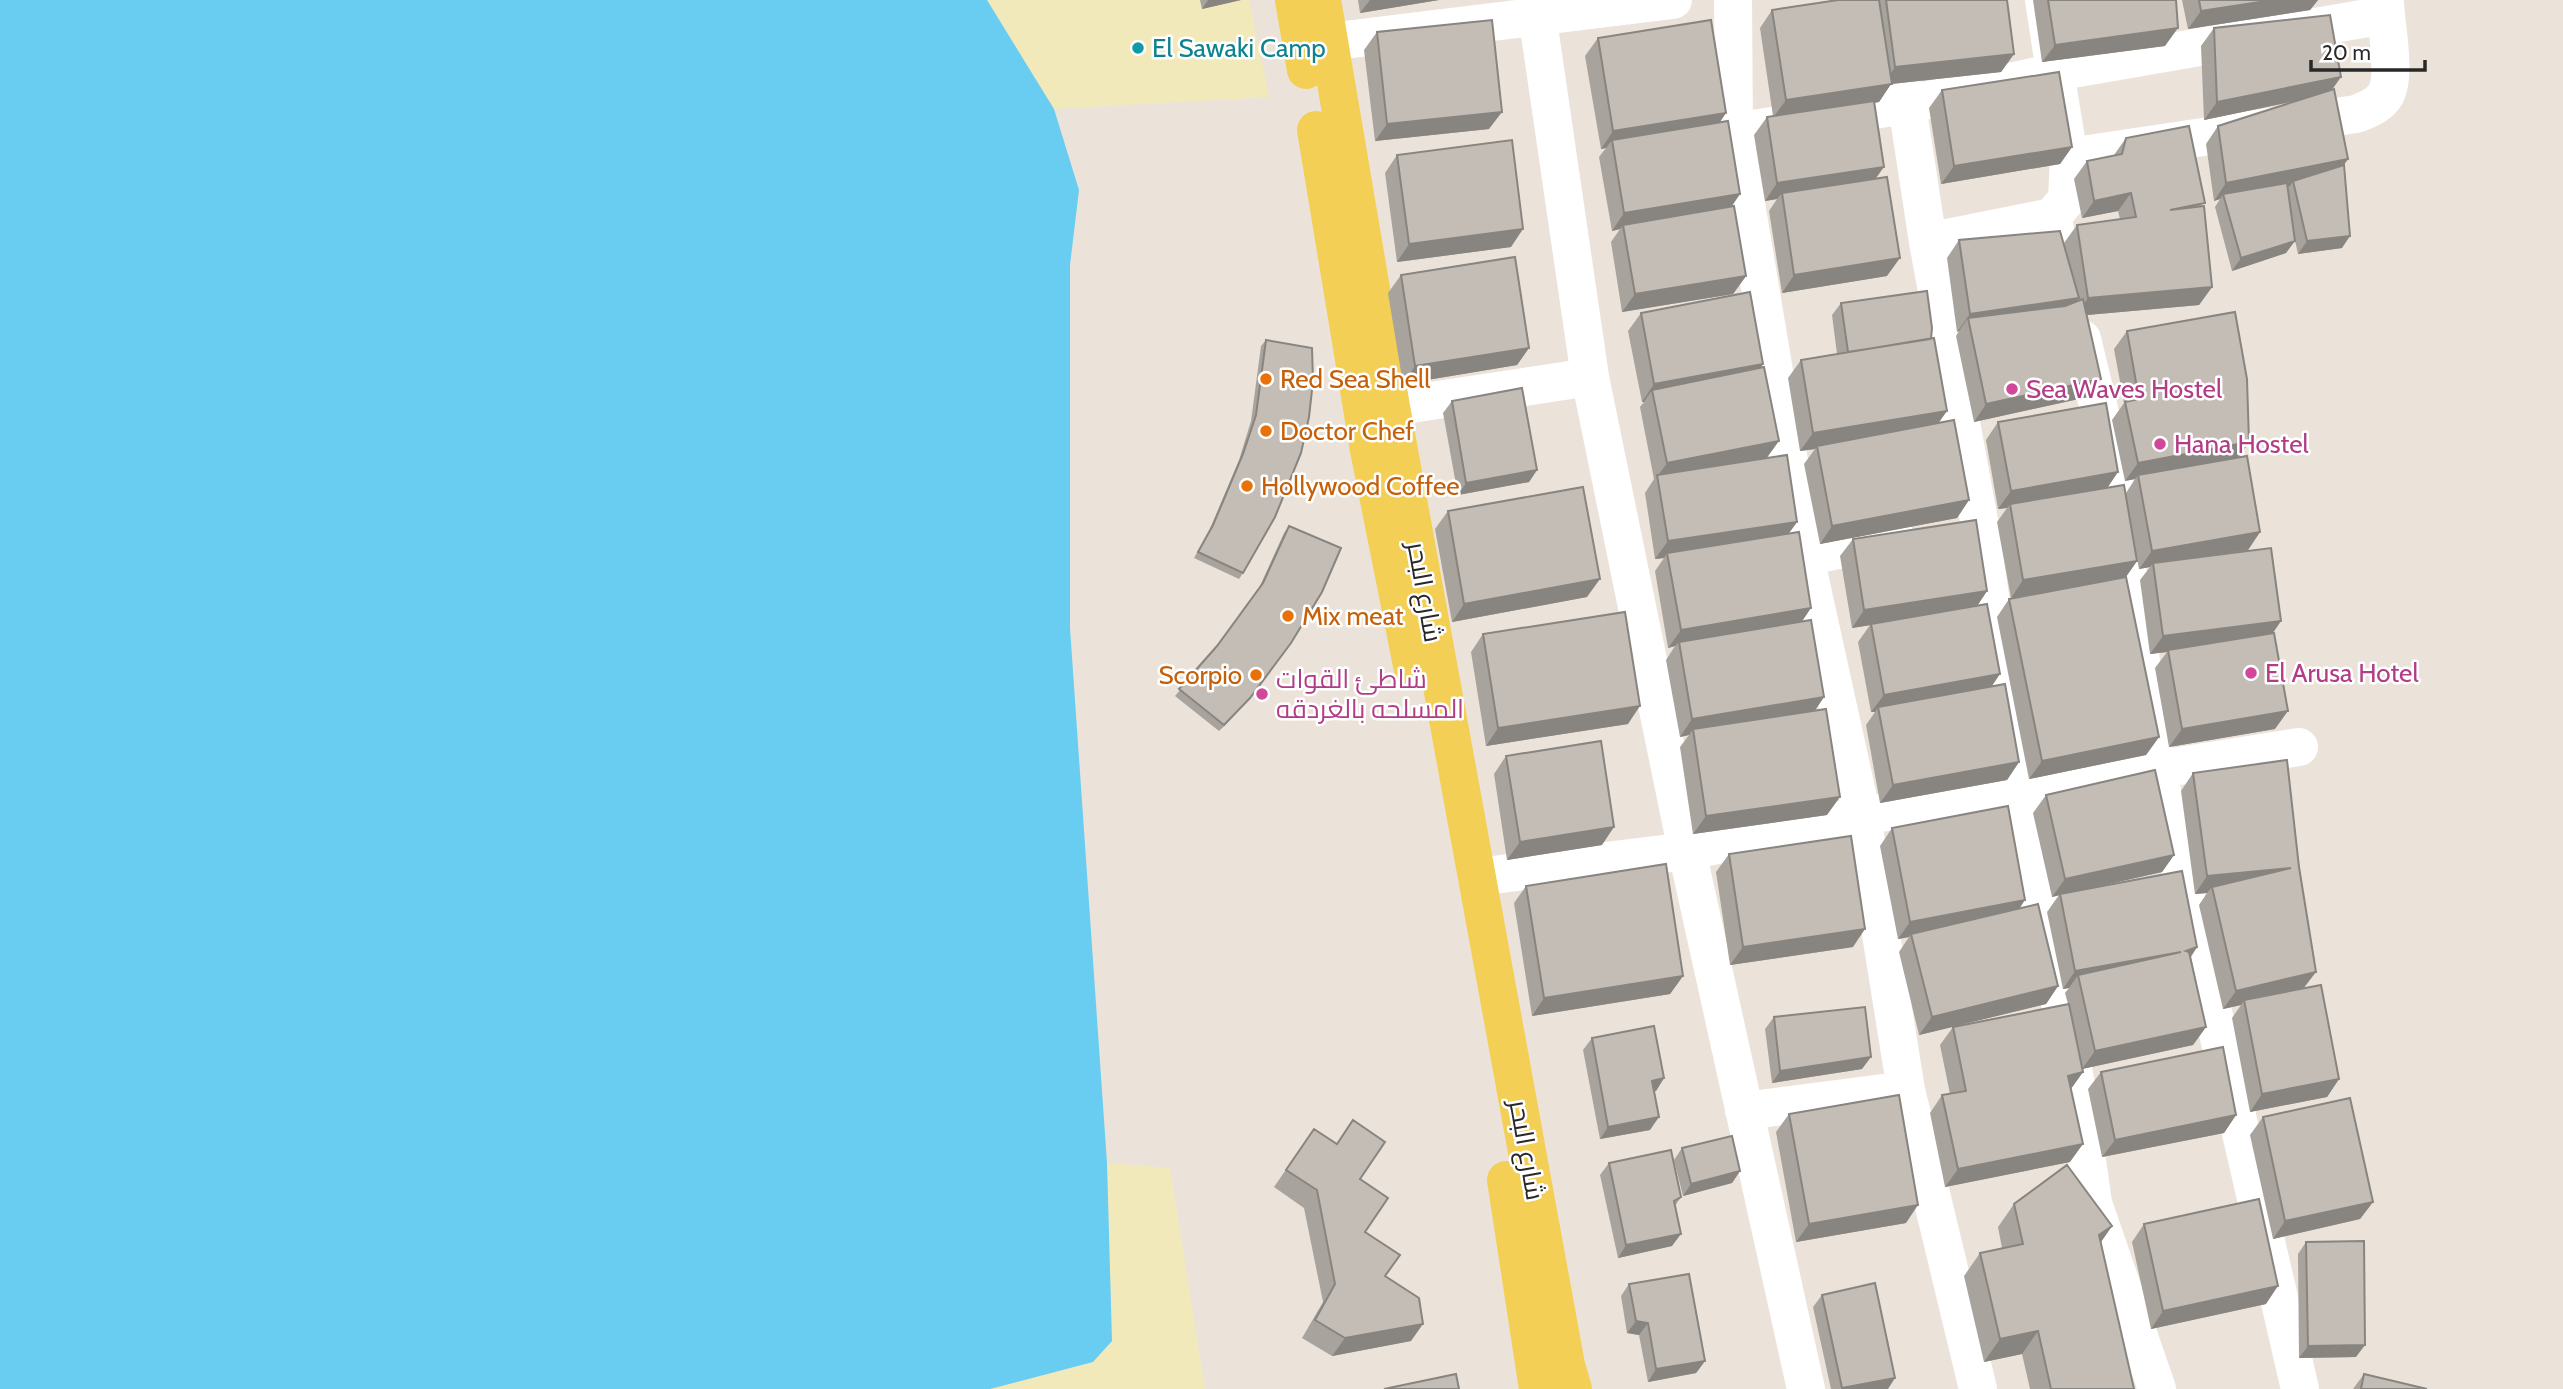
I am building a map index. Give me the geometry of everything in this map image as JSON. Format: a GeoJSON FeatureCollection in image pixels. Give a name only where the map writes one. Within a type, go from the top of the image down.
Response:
{"type":"FeatureCollection","features":[{"type":"Feature","properties":{"kind":"main road","name":"شارع البحر"},"geometry":{"type":"LineString","coordinates":[[1294,0],[1378,500],[1470,968],[1514,1227],[1538,1389]]}},
{"type":"Feature","properties":{"kind":"main road","name":"شارع البحر"},"geometry":{"type":"LineString","coordinates":[[1322,0],[1391,407],[1564,1352],[1573,1389]]}},
{"type":"Feature","properties":{"kind":"street"},"geometry":{"type":"LineString","coordinates":[[1328,42],[1536,8],[1673,0]]}},
{"type":"Feature","properties":{"kind":"street"},"geometry":{"type":"LineString","coordinates":[[1733,0],[1734,132],[1805,557],[1862,816],[1906,1090],[1978,1389]]}},
{"type":"Feature","properties":{"kind":"street"},"geometry":{"type":"LineString","coordinates":[[1891,0],[1928,242],[1979,521],[2019,792],[2077,1090],[2093,1203],[2157,1389]]}},
{"type":"Feature","properties":{"kind":"street"},"geometry":{"type":"LineString","coordinates":[[1928,242],[2052,217],[2067,199],[2068,157],[2043,0]]}},
{"type":"Feature","properties":{"kind":"street"},"geometry":{"type":"LineString","coordinates":[[1536,8],[1590,377],[1687,851],[1806,1389]]}},
{"type":"Feature","properties":{"kind":"street"},"geometry":{"type":"LineString","coordinates":[[1734,132],[1906,105],[2055,72],[2385,8],[2390,80],[2385,95],[2373,107],[2357,114],[2068,157]]}},
{"type":"Feature","properties":{"kind":"street"},"geometry":{"type":"LineString","coordinates":[[2052,217],[2111,459],[2157,769],[2300,1389]]}},
{"type":"Feature","properties":{"kind":"street"},"geometry":{"type":"LineString","coordinates":[[1391,407],[1590,377]]}},
{"type":"Feature","properties":{"kind":"street"},"geometry":{"type":"LineString","coordinates":[[1805,557],[1979,521]]}},
{"type":"Feature","properties":{"kind":"street"},"geometry":{"type":"LineString","coordinates":[[1477,877],[1687,851],[1862,816],[2299,747]]}},
{"type":"Feature","properties":{"kind":"street"},"geometry":{"type":"LineString","coordinates":[[1744,1111],[1906,1090]]}},
{"type":"Feature","properties":{"kind":"sand","name":"El Sawaki Camp"},"geometry":{"type":"Polygon","coordinates":[[[987,0],[1249,0],[1269,97],[1054,109],[987,0]]]}},
{"type":"Feature","properties":{"kind":"sand"},"geometry":{"type":"Polygon","coordinates":[[[1107,1163],[1170,1168],[1205,1389],[990,1389],[1093,1362],[1112,1341],[1107,1163]]]}},
{"type":"Feature","properties":{"kind":"water"},"geometry":{"type":"Polygon","coordinates":[[[0,0],[987,0],[1054,109],[1079,190],[1070,265],[1070,628],[1107,1163],[1112,1341],[1093,1362],[990,1389],[0,1389],[0,0]]]}},
{"type":"Feature","properties":{"kind":"building"},"geometry":{"type":"Polygon","coordinates":[[[1838,0],[1879,0],[1892,84],[1786,100],[1772,10],[1838,0]]]}},
{"type":"Feature","properties":{"kind":"building"},"geometry":{"type":"Polygon","coordinates":[[[1886,0],[2007,0],[2014,54],[1895,67],[1886,0]]]}},
{"type":"Feature","properties":{"kind":"building"},"geometry":{"type":"Polygon","coordinates":[[[2048,0],[2176,0],[2178,28],[2055,45],[2048,0]]]}},
{"type":"Feature","properties":{"kind":"building"},"geometry":{"type":"Polygon","coordinates":[[[2199,0],[2273,0],[2201,11],[2199,0]]]}},
{"type":"Feature","properties":{"kind":"building"},"geometry":{"type":"Polygon","coordinates":[[[2330,15],[2341,77],[2217,102],[2214,28],[2330,15]]]}},
{"type":"Feature","properties":{"kind":"building"},"geometry":{"type":"Polygon","coordinates":[[[1492,20],[1502,112],[1387,124],[1377,32],[1492,20]]]}},
{"type":"Feature","properties":{"kind":"building"},"geometry":{"type":"Polygon","coordinates":[[[1711,20],[1726,113],[1613,131],[1598,38],[1711,20]]]}},
{"type":"Feature","properties":{"kind":"building"},"geometry":{"type":"Polygon","coordinates":[[[2059,72],[2072,147],[1954,166],[1942,90],[2059,72]]]}},
{"type":"Feature","properties":{"kind":"building"},"geometry":{"type":"Polygon","coordinates":[[[2334,89],[2348,159],[2226,183],[2218,126],[2334,89]]]}},
{"type":"Feature","properties":{"kind":"building"},"geometry":{"type":"Polygon","coordinates":[[[1874,101],[1884,167],[1777,183],[1767,117],[1874,101]]]}},
{"type":"Feature","properties":{"kind":"building"},"geometry":{"type":"Polygon","coordinates":[[[1728,121],[1740,194],[1624,213],[1612,140],[1728,121]]]}},
{"type":"Feature","properties":{"kind":"building"},"geometry":{"type":"Polygon","coordinates":[[[2189,126],[2205,203],[2170,210],[2204,206],[2212,287],[2088,298],[2077,225],[2136,217],[2131,193],[2094,201],[2087,161],[2122,154],[2126,138],[2189,126]]]}},
{"type":"Feature","properties":{"kind":"building"},"geometry":{"type":"Polygon","coordinates":[[[1512,140],[1523,229],[1409,244],[1397,155],[1512,140]]]}},
{"type":"Feature","properties":{"kind":"building"},"geometry":{"type":"Polygon","coordinates":[[[2344,165],[2350,236],[2307,241],[2293,181],[2344,165]]]}},
{"type":"Feature","properties":{"kind":"building"},"geometry":{"type":"Polygon","coordinates":[[[1887,177],[1900,258],[1794,275],[1782,193],[1887,177]]]}},
{"type":"Feature","properties":{"kind":"building"},"geometry":{"type":"Polygon","coordinates":[[[2287,183],[2295,241],[2241,258],[2223,194],[2287,183]]]}},
{"type":"Feature","properties":{"kind":"building"},"geometry":{"type":"Polygon","coordinates":[[[1734,206],[1746,276],[1635,294],[1623,225],[1734,206]]]}},
{"type":"Feature","properties":{"kind":"building"},"geometry":{"type":"Polygon","coordinates":[[[2060,231],[2079,298],[1970,314],[1959,240],[2060,231]]]}},
{"type":"Feature","properties":{"kind":"building"},"geometry":{"type":"Polygon","coordinates":[[[1515,257],[1529,348],[1415,366],[1401,275],[1515,257]]]}},
{"type":"Feature","properties":{"kind":"building"},"geometry":{"type":"Polygon","coordinates":[[[1927,291],[1931,339],[1848,352],[1841,303],[1927,291]]]}},
{"type":"Feature","properties":{"kind":"building"},"geometry":{"type":"Polygon","coordinates":[[[1750,292],[1763,364],[1654,384],[1641,313],[1750,292]]]}},
{"type":"Feature","properties":{"kind":"building"},"geometry":{"type":"Polygon","coordinates":[[[2083,299],[2101,379],[1986,404],[1968,318],[2065,306],[2083,299]]]}},
{"type":"Feature","properties":{"kind":"building"},"geometry":{"type":"Polygon","coordinates":[[[2235,312],[2247,379],[2249,442],[2138,463],[2125,402],[2139,399],[2127,331],[2235,312]]]}},
{"type":"Feature","properties":{"kind":"building"},"geometry":{"type":"Polygon","coordinates":[[[1934,338],[1947,411],[1813,433],[1801,360],[1934,338]]]}},
{"type":"Feature","properties":{"kind":"building"},"geometry":{"type":"Polygon","coordinates":[[[1266,340],[1312,348],[1313,381],[1301,453],[1275,517],[1243,573],[1198,552],[1213,525],[1256,415],[1266,340]]]}},
{"type":"Feature","properties":{"kind":"building"},"geometry":{"type":"Polygon","coordinates":[[[1764,367],[1779,441],[1667,463],[1652,390],[1764,367]]]}},
{"type":"Feature","properties":{"kind":"building"},"geometry":{"type":"Polygon","coordinates":[[[1522,388],[1537,470],[1466,483],[1452,401],[1522,388]]]}},
{"type":"Feature","properties":{"kind":"building"},"geometry":{"type":"Polygon","coordinates":[[[2106,403],[2118,472],[2011,491],[1998,422],[2106,403]]]}},
{"type":"Feature","properties":{"kind":"building"},"geometry":{"type":"Polygon","coordinates":[[[1954,420],[1969,500],[1832,526],[1817,446],[1954,420]]]}},
{"type":"Feature","properties":{"kind":"building"},"geometry":{"type":"Polygon","coordinates":[[[1787,455],[1797,522],[1668,541],[1657,475],[1787,455]]]}},
{"type":"Feature","properties":{"kind":"building"},"geometry":{"type":"Polygon","coordinates":[[[2247,456],[2260,532],[2152,551],[2138,475],[2247,456]]]}},
{"type":"Feature","properties":{"kind":"building"},"geometry":{"type":"Polygon","coordinates":[[[2124,485],[2137,561],[2023,580],[2010,504],[2124,485]]]}},
{"type":"Feature","properties":{"kind":"building"},"geometry":{"type":"Polygon","coordinates":[[[1583,487],[1600,579],[1464,604],[1448,511],[1583,487]]]}},
{"type":"Feature","properties":{"kind":"building"},"geometry":{"type":"Polygon","coordinates":[[[1976,520],[1987,591],[1864,610],[1853,539],[1976,520]]]}},
{"type":"Feature","properties":{"kind":"building"},"geometry":{"type":"Polygon","coordinates":[[[1289,526],[1341,548],[1322,592],[1291,643],[1250,698],[1224,725],[1179,689],[1217,646],[1263,583],[1289,526]]]}},
{"type":"Feature","properties":{"kind":"building"},"geometry":{"type":"Polygon","coordinates":[[[1799,532],[1811,608],[1681,630],[1667,553],[1799,532]]]}},
{"type":"Feature","properties":{"kind":"building"},"geometry":{"type":"Polygon","coordinates":[[[2271,548],[2281,621],[2163,636],[2153,563],[2271,548]]]}},
{"type":"Feature","properties":{"kind":"building"},"geometry":{"type":"Polygon","coordinates":[[[2126,577],[2159,737],[2042,761],[2009,599],[2126,577]]]}},
{"type":"Feature","properties":{"kind":"building"},"geometry":{"type":"Polygon","coordinates":[[[1987,604],[2000,674],[1884,695],[1871,624],[1987,604]]]}},
{"type":"Feature","properties":{"kind":"building"},"geometry":{"type":"Polygon","coordinates":[[[1625,612],[1640,706],[1498,728],[1483,634],[1625,612]]]}},
{"type":"Feature","properties":{"kind":"building"},"geometry":{"type":"Polygon","coordinates":[[[1811,620],[1824,697],[1692,719],[1679,642],[1811,620]]]}},
{"type":"Feature","properties":{"kind":"building"},"geometry":{"type":"Polygon","coordinates":[[[2274,633],[2288,711],[2182,729],[2168,650],[2274,633]]]}},
{"type":"Feature","properties":{"kind":"building"},"geometry":{"type":"Polygon","coordinates":[[[2005,684],[2019,762],[1893,785],[1878,707],[2005,684]]]}},
{"type":"Feature","properties":{"kind":"building"},"geometry":{"type":"Polygon","coordinates":[[[1826,709],[1840,797],[1706,816],[1693,729],[1826,709]]]}},
{"type":"Feature","properties":{"kind":"building"},"geometry":{"type":"Polygon","coordinates":[[[1601,741],[1614,827],[1520,842],[1506,756],[1601,741]]]}},
{"type":"Feature","properties":{"kind":"building"},"geometry":{"type":"Polygon","coordinates":[[[2287,760],[2299,867],[2316,972],[2236,991],[2212,887],[2291,868],[2207,876],[2193,773],[2287,760]]]}},
{"type":"Feature","properties":{"kind":"building"},"geometry":{"type":"Polygon","coordinates":[[[2155,770],[2174,855],[2065,879],[2046,795],[2155,770]]]}},
{"type":"Feature","properties":{"kind":"building"},"geometry":{"type":"Polygon","coordinates":[[[2008,806],[2025,900],[1910,922],[1892,828],[2008,806]]]}},
{"type":"Feature","properties":{"kind":"building"},"geometry":{"type":"Polygon","coordinates":[[[1851,836],[1865,929],[1743,947],[1729,854],[1851,836]]]}},
{"type":"Feature","properties":{"kind":"building"},"geometry":{"type":"Polygon","coordinates":[[[1666,864],[1683,976],[1544,998],[1526,886],[1666,864]]]}},
{"type":"Feature","properties":{"kind":"building"},"geometry":{"type":"Polygon","coordinates":[[[2182,871],[2197,947],[2186,951],[2189,952],[2206,1027],[2095,1051],[2078,975],[2181,952],[2075,971],[2060,894],[2182,871]]]}},
{"type":"Feature","properties":{"kind":"building"},"geometry":{"type":"Polygon","coordinates":[[[2038,904],[2058,986],[1932,1017],[1911,934],[2038,904]]]}},
{"type":"Feature","properties":{"kind":"building"},"geometry":{"type":"Polygon","coordinates":[[[2321,985],[2339,1079],[2262,1094],[2244,1000],[2321,985]]]}},
{"type":"Feature","properties":{"kind":"building"},"geometry":{"type":"Polygon","coordinates":[[[2069,1004],[2083,1072],[2068,1076],[2083,1144],[1958,1169],[1942,1095],[1966,1091],[1953,1027],[2069,1004]]]}},
{"type":"Feature","properties":{"kind":"building"},"geometry":{"type":"Polygon","coordinates":[[[1865,1007],[1871,1057],[1780,1071],[1774,1017],[1865,1007]]]}},
{"type":"Feature","properties":{"kind":"building"},"geometry":{"type":"Polygon","coordinates":[[[1654,1026],[1664,1078],[1652,1081],[1659,1117],[1608,1127],[1592,1038],[1654,1026]]]}},
{"type":"Feature","properties":{"kind":"building"},"geometry":{"type":"Polygon","coordinates":[[[2223,1047],[2236,1115],[2115,1140],[2101,1072],[2223,1047]]]}},
{"type":"Feature","properties":{"kind":"building"},"geometry":{"type":"Polygon","coordinates":[[[1899,1095],[1918,1205],[1809,1224],[1789,1114],[1899,1095]]]}},
{"type":"Feature","properties":{"kind":"building"},"geometry":{"type":"Polygon","coordinates":[[[2350,1098],[2373,1202],[2285,1221],[2263,1117],[2350,1098]]]}},
{"type":"Feature","properties":{"kind":"building"},"geometry":{"type":"Polygon","coordinates":[[[1353,1120],[1385,1142],[1360,1179],[1388,1198],[1365,1232],[1400,1255],[1385,1276],[1419,1298],[1423,1324],[1345,1338],[1315,1320],[1335,1284],[1317,1190],[1286,1170],[1314,1129],[1337,1144],[1353,1120]]]}},
{"type":"Feature","properties":{"kind":"building"},"geometry":{"type":"Polygon","coordinates":[[[1732,1136],[1740,1171],[1691,1184],[1682,1148],[1732,1136]]]}},
{"type":"Feature","properties":{"kind":"building"},"geometry":{"type":"Polygon","coordinates":[[[1671,1150],[1681,1197],[1674,1201],[1681,1234],[1626,1245],[1609,1163],[1671,1150]]]}},
{"type":"Feature","properties":{"kind":"building"},"geometry":{"type":"Polygon","coordinates":[[[2067,1165],[2112,1226],[2099,1235],[2134,1389],[2051,1389],[2038,1331],[2000,1339],[1980,1253],[2023,1244],[2014,1204],[2067,1165]]]}},
{"type":"Feature","properties":{"kind":"building"},"geometry":{"type":"Polygon","coordinates":[[[2259,1199],[2278,1286],[2163,1311],[2144,1224],[2259,1199]]]}},
{"type":"Feature","properties":{"kind":"building"},"geometry":{"type":"Polygon","coordinates":[[[2364,1241],[2365,1345],[2308,1346],[2306,1242],[2364,1241]]]}},
{"type":"Feature","properties":{"kind":"building"},"geometry":{"type":"Polygon","coordinates":[[[1689,1274],[1705,1361],[1656,1369],[1648,1323],[1636,1321],[1629,1284],[1689,1274]]]}},
{"type":"Feature","properties":{"kind":"building"},"geometry":{"type":"Polygon","coordinates":[[[1875,1283],[1895,1378],[1842,1388],[1822,1295],[1875,1283]]]}},
{"type":"Feature","properties":{"kind":"building"},"geometry":{"type":"Polygon","coordinates":[[[1456,1374],[1459,1389],[1384,1389],[1456,1374]]]}},
{"type":"Feature","properties":{"kind":"building"},"geometry":{"type":"Polygon","coordinates":[[[2364,1374],[2427,1389],[2361,1389],[2364,1374]]]}},
{"type":"Feature","properties":{"kind":"place","name":"El Sawaki Camp"},"geometry":{"type":"Point","coordinates":[1138,48]}},
{"type":"Feature","properties":{"kind":"place","name":"Red Sea Shell"},"geometry":{"type":"Point","coordinates":[1266,379]}},
{"type":"Feature","properties":{"kind":"place","name":"Sea Waves Hostel"},"geometry":{"type":"Point","coordinates":[2012,389]}},
{"type":"Feature","properties":{"kind":"place","name":"Doctor Chef"},"geometry":{"type":"Point","coordinates":[1266,431]}},
{"type":"Feature","properties":{"kind":"place","name":"Hana Hostel"},"geometry":{"type":"Point","coordinates":[2160,444]}},
{"type":"Feature","properties":{"kind":"place","name":"Hollywood Coffee"},"geometry":{"type":"Point","coordinates":[1247,486]}},
{"type":"Feature","properties":{"kind":"place","name":"Mix meat"},"geometry":{"type":"Point","coordinates":[1288,616]}},
{"type":"Feature","properties":{"kind":"place","name":"El Arusa Hotel"},"geometry":{"type":"Point","coordinates":[2251,673]}},
{"type":"Feature","properties":{"kind":"place","name":"Scorpio"},"geometry":{"type":"Point","coordinates":[1256,675]}},
{"type":"Feature","properties":{"kind":"place","name":"شاطئ القوات المسلحه بالغردقه"},"geometry":{"type":"Point","coordinates":[1262,694]}}]}
